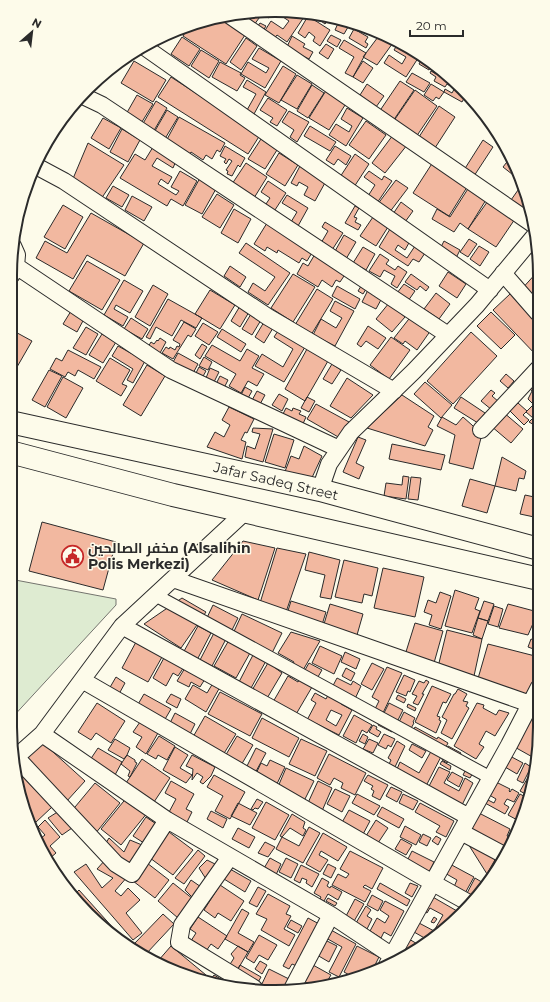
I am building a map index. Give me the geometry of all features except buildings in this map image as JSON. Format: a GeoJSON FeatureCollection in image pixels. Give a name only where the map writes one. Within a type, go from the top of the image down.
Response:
{"type":"FeatureCollection","features":[{"type":"Feature","properties":{"kind":"main road","name":"Jafar Sadeq Street"},"geometry":{"type":"LineString","coordinates":[[17,424],[320,490],[533,547]]}},
{"type":"Feature","properties":{"kind":"main road"},"geometry":{"type":"LineString","coordinates":[[17,454],[173,495],[533,578]]}},
{"type":"Feature","properties":{"kind":"street"},"geometry":{"type":"LineString","coordinates":[[236,20],[527,220]]}},
{"type":"Feature","properties":{"kind":"street"},"geometry":{"type":"LineString","coordinates":[[150,50],[490,290]]}},
{"type":"Feature","properties":{"kind":"street"},"geometry":{"type":"LineString","coordinates":[[88,98],[102,105],[448,335]]}},
{"type":"Feature","properties":{"kind":"street"},"geometry":{"type":"LineString","coordinates":[[41,168],[64,181],[268,317],[394,391]]}},
{"type":"Feature","properties":{"kind":"street"},"geometry":{"type":"LineString","coordinates":[[320,490],[329,464],[351,432],[394,391],[448,335],[490,290],[531,240]]}},
{"type":"Feature","properties":{"kind":"street"},"geometry":{"type":"LineString","coordinates":[[504,273],[533,307]]}},
{"type":"Feature","properties":{"kind":"street"},"geometry":{"type":"LineString","coordinates":[[17,274],[171,370],[339,449]]}},
{"type":"Feature","properties":{"kind":"street"},"geometry":{"type":"LineString","coordinates":[[481,430],[533,374]]}},
{"type":"Feature","properties":{"kind":"street"},"geometry":{"type":"LineString","coordinates":[[19,756],[42,734],[122,626],[245,512]]}},
{"type":"Feature","properties":{"kind":"street"},"geometry":{"type":"LineString","coordinates":[[173,579],[533,705]]}},
{"type":"Feature","properties":{"kind":"street"},"geometry":{"type":"LineString","coordinates":[[155,595],[491,778]]}},
{"type":"Feature","properties":{"kind":"street"},"geometry":{"type":"LineString","coordinates":[[122,626],[469,817]]}},
{"type":"Feature","properties":{"kind":"street"},"geometry":{"type":"LineString","coordinates":[[82,680],[465,901]]}},
{"type":"Feature","properties":{"kind":"street"},"geometry":{"type":"LineString","coordinates":[[395,955],[469,817],[533,709]]}},
{"type":"Feature","properties":{"kind":"street"},"geometry":{"type":"LineString","coordinates":[[42,734],[166,820],[331,915],[389,958]]}},
{"type":"Feature","properties":{"kind":"street"},"geometry":{"type":"LineString","coordinates":[[19,761],[116,864],[132,874],[166,820]]}},
{"type":"Feature","properties":{"kind":"street"},"geometry":{"type":"LineString","coordinates":[[461,832],[500,853]]}},
{"type":"Feature","properties":{"kind":"street"},"geometry":{"type":"LineString","coordinates":[[230,857],[182,926],[179,942],[246,983]]}},
{"type":"Feature","properties":{"kind":"street"},"geometry":{"type":"LineString","coordinates":[[295,984],[331,915]]}},
{"type":"Feature","properties":{"kind":"green space"},"geometry":{"type":"Polygon","coordinates":[[[17,580],[116,599],[116,605],[17,712],[17,580]]]}},
{"type":"Feature","properties":{"kind":"place","name":"مخفر الصالحين (Alsalihin Polis Merkezi)"},"geometry":{"type":"Point","coordinates":[73,556]}}]}
